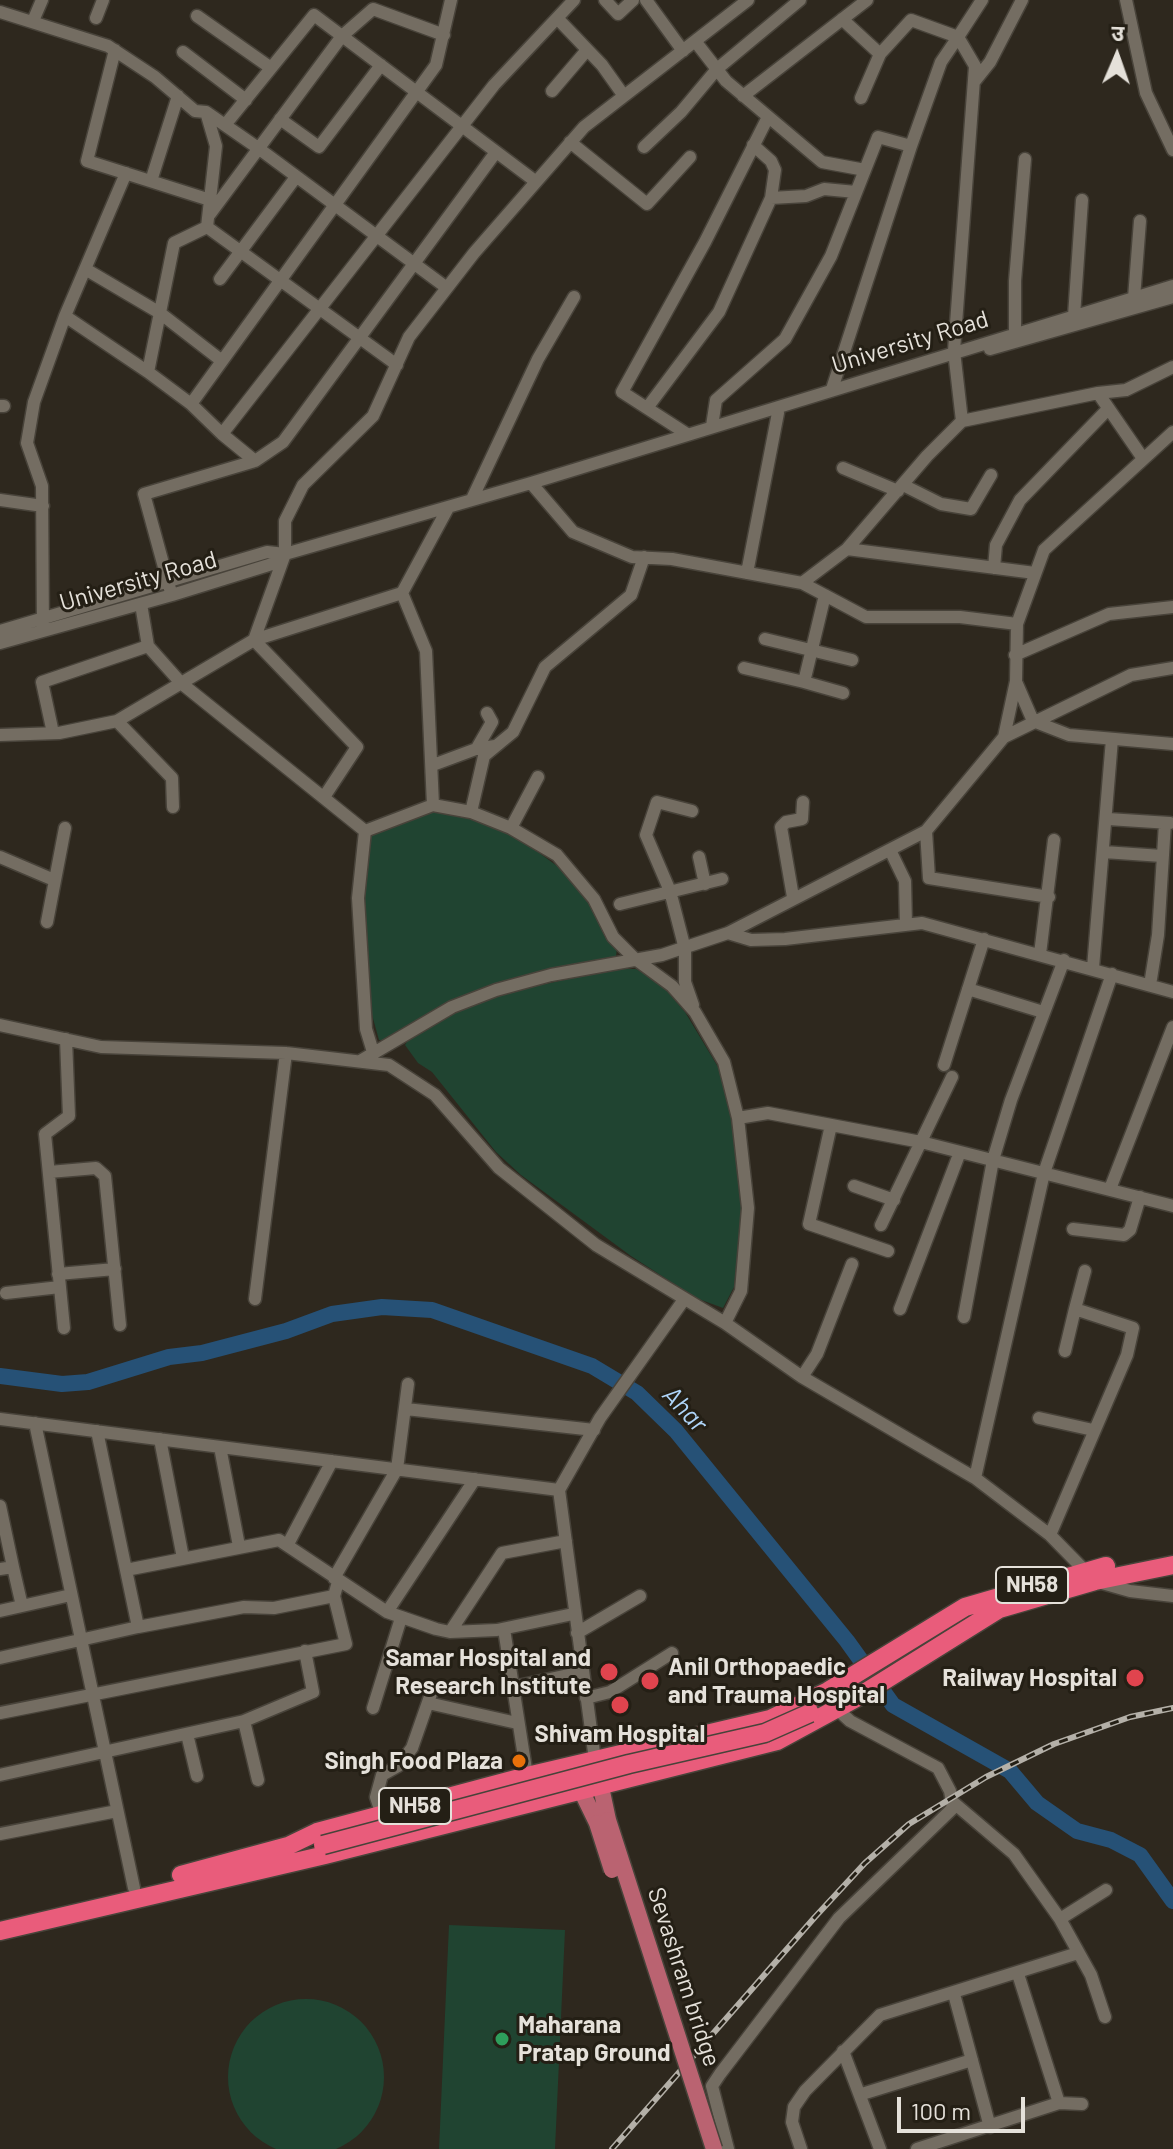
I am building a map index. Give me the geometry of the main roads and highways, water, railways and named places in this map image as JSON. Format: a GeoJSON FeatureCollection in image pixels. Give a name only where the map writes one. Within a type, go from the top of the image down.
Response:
{"type":"FeatureCollection","features":[{"type":"Feature","properties":{"kind":"highway","name":"NH58"},"geometry":{"type":"LineString","coordinates":[[291,1853],[317,1832],[527,1776],[770,1719],[832,1700],[858,1697],[999,1609],[1115,1565],[1139,1570],[1173,1565]]}},
{"type":"Feature","properties":{"kind":"highway","name":"NH58"},"geometry":{"type":"LineString","coordinates":[[0,1931],[135,1892],[291,1853],[548,1799],[777,1741],[832,1700],[845,1680],[930,1626],[999,1595],[1089,1576]]}},
{"type":"Feature","properties":{"kind":"highway"},"geometry":{"type":"LineString","coordinates":[[291,1853],[629,1764],[765,1733],[832,1700]]}},
{"type":"Feature","properties":{"kind":"highway","name":"NH58"},"geometry":{"type":"LineString","coordinates":[[0,1920],[135,1892]]}},
{"type":"Feature","properties":{"kind":"main road"},"geometry":{"type":"LineString","coordinates":[[595,1760],[601,1785],[602,1822]]}},
{"type":"Feature","properties":{"kind":"main road"},"geometry":{"type":"LineString","coordinates":[[569,1767],[602,1822]]}},
{"type":"Feature","properties":{"kind":"main road"},"geometry":{"type":"LineString","coordinates":[[602,1822],[618,1787],[636,1776]]}},
{"type":"Feature","properties":{"kind":"main road"},"geometry":{"type":"LineString","coordinates":[[548,1799],[566,1800],[583,1806],[602,1822]]}},
{"type":"Feature","properties":{"kind":"main road","name":"Sevashram bridge"},"geometry":{"type":"LineString","coordinates":[[602,1822],[704,2149]]}},
{"type":"Feature","properties":{"kind":"main road","name":"Sevashram bridge"},"geometry":{"type":"LineString","coordinates":[[602,1822],[714,2149]]}},
{"type":"Feature","properties":{"kind":"waterway","name":"Ahar"},"geometry":{"type":"LineString","coordinates":[[0,1376],[62,1384],[88,1382],[169,1357],[202,1353],[286,1331],[332,1314],[382,1307],[432,1310],[592,1366],[637,1393],[676,1431],[847,1641],[893,1705],[1010,1771],[1037,1803],[1077,1831],[1111,1840],[1140,1855],[1173,1901]]}},
{"type":"Feature","properties":{"kind":"railway"},"geometry":{"type":"LineString","coordinates":[[612,2149],[815,1917],[865,1863],[909,1824],[986,1777],[1054,1744],[1130,1717],[1173,1708]]}},
{"type":"Feature","properties":{"kind":"place","name":"Samar Hospital and Research Institute"},"geometry":{"type":"Point","coordinates":[609,1672]}},
{"type":"Feature","properties":{"kind":"place","name":"Railway Hospital"},"geometry":{"type":"Point","coordinates":[1135,1678]}},
{"type":"Feature","properties":{"kind":"place","name":"Anil Orthopaedic and Trauma Hospital"},"geometry":{"type":"Point","coordinates":[650,1681]}},
{"type":"Feature","properties":{"kind":"place","name":"Shivam Hospital"},"geometry":{"type":"Point","coordinates":[620,1705]}},
{"type":"Feature","properties":{"kind":"place","name":"Singh Food Plaza"},"geometry":{"type":"Point","coordinates":[519,1761]}},
{"type":"Feature","properties":{"kind":"place","name":"Maharana Pratap Ground"},"geometry":{"type":"Point","coordinates":[502,2039]}}]}
